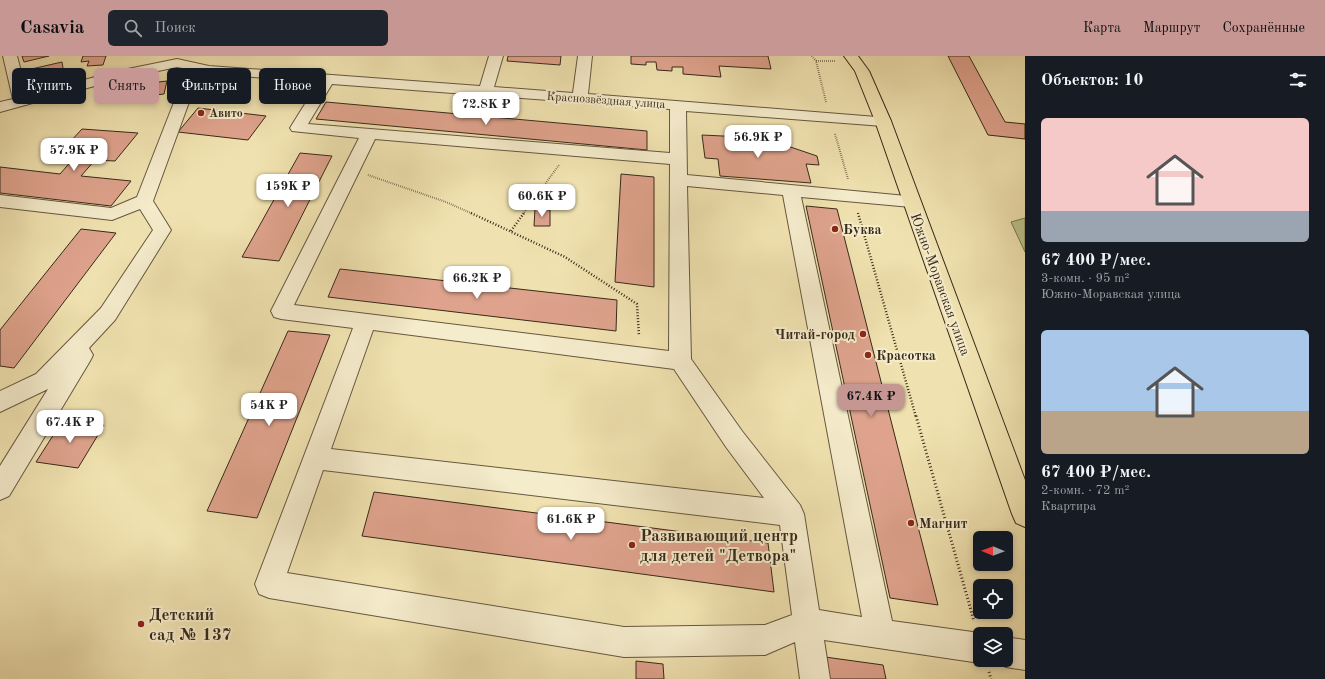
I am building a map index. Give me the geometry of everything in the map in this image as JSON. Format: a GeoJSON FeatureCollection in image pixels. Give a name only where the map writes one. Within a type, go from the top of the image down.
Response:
{"type":"FeatureCollection","features":[{"type":"Feature","properties":{"kind":"main road","name":"Южно-Моравская улица"},"geometry":{"type":"LineString","coordinates":[[852,56],[862,71],[883,121],[1025,514]]}},
{"type":"Feature","properties":{"kind":"street"},"geometry":{"type":"LineString","coordinates":[[10,56],[13,68]]}},
{"type":"Feature","properties":{"kind":"street"},"geometry":{"type":"LineString","coordinates":[[486,91],[496,56]]}},
{"type":"Feature","properties":{"kind":"street"},"geometry":{"type":"LineString","coordinates":[[580,99],[585,56]]}},
{"type":"Feature","properties":{"kind":"street"},"geometry":{"type":"LineString","coordinates":[[0,201],[112,214],[144,201],[167,137],[188,88],[183,62]]}},
{"type":"Feature","properties":{"kind":"street","name":"Краснозвёздная улица"},"geometry":{"type":"LineString","coordinates":[[86,84],[118,75],[183,62],[209,70],[883,121]]}},
{"type":"Feature","properties":{"kind":"street"},"geometry":{"type":"LineString","coordinates":[[327,79],[298,128],[369,134],[679,170],[791,190],[911,202]]}},
{"type":"Feature","properties":{"kind":"street","name":"Краснозвёздная улица"},"geometry":{"type":"LineString","coordinates":[[0,107],[12,104]]}},
{"type":"Feature","properties":{"kind":"street"},"geometry":{"type":"LineString","coordinates":[[678,106],[680,361],[734,439],[791,514],[815,679]]}},
{"type":"Feature","properties":{"kind":"street"},"geometry":{"type":"LineString","coordinates":[[369,134],[281,311],[680,361]]}},
{"type":"Feature","properties":{"kind":"street"},"geometry":{"type":"LineString","coordinates":[[791,190],[880,634]]}},
{"type":"Feature","properties":{"kind":"street"},"geometry":{"type":"LineString","coordinates":[[0,488],[162,230],[144,201]]}},
{"type":"Feature","properties":{"kind":"street"},"geometry":{"type":"LineString","coordinates":[[0,402],[44,382],[108,314]]}},
{"type":"Feature","properties":{"kind":"street"},"geometry":{"type":"LineString","coordinates":[[366,321],[269,584],[624,642],[765,640],[807,623],[973,647]]}},
{"type":"Feature","properties":{"kind":"street"},"geometry":{"type":"LineString","coordinates":[[315,458],[791,514]]}},
{"type":"Feature","properties":{"kind":"street"},"geometry":{"type":"LineString","coordinates":[[1013,653],[1025,655]]}},
{"type":"Feature","properties":{"kind":"path"},"geometry":{"type":"LineString","coordinates":[[812,56],[816,61],[830,117],[976,626]]}},
{"type":"Feature","properties":{"kind":"path"},"geometry":{"type":"LineString","coordinates":[[511,231],[561,161]]}},
{"type":"Feature","properties":{"kind":"path"},"geometry":{"type":"LineString","coordinates":[[351,169],[446,202],[565,257],[637,304],[640,356]]}},
{"type":"Feature","properties":{"kind":"green space"},"geometry":{"type":"Polygon","coordinates":[[[1025,218],[1025,252],[1011,222],[1025,218]]]}},
{"type":"Feature","properties":{"kind":"building"},"geometry":{"type":"Polygon","coordinates":[[[22,56],[49,56],[24,62],[22,56]]]}},
{"type":"Feature","properties":{"kind":"building"},"geometry":{"type":"Polygon","coordinates":[[[83,56],[106,56],[103,65],[87,66],[89,61],[81,62],[83,56]]]}},
{"type":"Feature","properties":{"kind":"building"},"geometry":{"type":"Polygon","coordinates":[[[508,56],[561,56],[560,65],[507,61],[508,56]]]}},
{"type":"Feature","properties":{"kind":"building"},"geometry":{"type":"Polygon","coordinates":[[[631,56],[768,56],[771,69],[719,66],[721,77],[683,74],[683,67],[672,67],[672,71],[657,70],[656,62],[646,62],[646,65],[631,64],[631,56]]]}},
{"type":"Feature","properties":{"kind":"building"},"geometry":{"type":"Polygon","coordinates":[[[948,56],[969,56],[1005,122],[1025,124],[1025,139],[988,135],[948,56]]]}},
{"type":"Feature","properties":{"kind":"building"},"geometry":{"type":"Polygon","coordinates":[[[62,62],[63,68],[36,68],[62,62]]]}},
{"type":"Feature","properties":{"kind":"building"},"geometry":{"type":"Polygon","coordinates":[[[167,81],[164,94],[159,95],[159,82],[167,81]]]}},
{"type":"Feature","properties":{"kind":"building"},"geometry":{"type":"Polygon","coordinates":[[[326,102],[647,131],[647,150],[316,119],[326,102]]]}},
{"type":"Feature","properties":{"kind":"building"},"geometry":{"type":"Polygon","coordinates":[[[198,108],[266,116],[248,140],[178,132],[198,108]]]}},
{"type":"Feature","properties":{"kind":"building"},"geometry":{"type":"Polygon","coordinates":[[[82,129],[138,133],[115,161],[95,160],[81,176],[131,181],[111,206],[0,193],[0,167],[60,174],[74,158],[57,156],[82,129]]]}},
{"type":"Feature","properties":{"kind":"building"},"geometry":{"type":"Polygon","coordinates":[[[702,135],[764,138],[817,156],[819,165],[806,164],[811,183],[720,176],[718,159],[705,158],[702,135]]]}},
{"type":"Feature","properties":{"kind":"building"},"geometry":{"type":"Polygon","coordinates":[[[300,153],[332,156],[279,261],[242,257],[300,153]]]}},
{"type":"Feature","properties":{"kind":"building"},"geometry":{"type":"Polygon","coordinates":[[[621,174],[654,177],[654,287],[615,282],[621,174]]]}},
{"type":"Feature","properties":{"kind":"building"},"geometry":{"type":"Polygon","coordinates":[[[806,206],[837,209],[938,605],[890,598],[806,206]]]}},
{"type":"Feature","properties":{"kind":"building"},"geometry":{"type":"Polygon","coordinates":[[[535,209],[550,210],[550,226],[534,226],[535,209]]]}},
{"type":"Feature","properties":{"kind":"building"},"geometry":{"type":"Polygon","coordinates":[[[81,229],[116,233],[14,368],[0,366],[0,330],[81,229]]]}},
{"type":"Feature","properties":{"kind":"building"},"geometry":{"type":"Polygon","coordinates":[[[340,269],[617,300],[616,331],[328,297],[340,269]]]}},
{"type":"Feature","properties":{"kind":"building"},"geometry":{"type":"Polygon","coordinates":[[[288,331],[330,335],[257,518],[207,511],[288,331]]]}},
{"type":"Feature","properties":{"kind":"building"},"geometry":{"type":"Polygon","coordinates":[[[63,420],[104,425],[78,468],[36,462],[63,420]]]}},
{"type":"Feature","properties":{"kind":"building"},"geometry":{"type":"Polygon","coordinates":[[[374,492],[768,543],[774,592],[362,536],[374,492]]]}},
{"type":"Feature","properties":{"kind":"building"},"geometry":{"type":"Polygon","coordinates":[[[825,657],[883,665],[886,679],[829,679],[825,657]]]}},
{"type":"Feature","properties":{"kind":"building"},"geometry":{"type":"Polygon","coordinates":[[[636,661],[663,664],[664,679],[636,679],[636,661]]]}},
{"type":"Feature","properties":{"kind":"place","name":"Авито"},"geometry":{"type":"Point","coordinates":[201,113]}},
{"type":"Feature","properties":{"kind":"place","name":"Буква"},"geometry":{"type":"Point","coordinates":[835,229]}},
{"type":"Feature","properties":{"kind":"place","name":"Читай-город"},"geometry":{"type":"Point","coordinates":[863,334]}},
{"type":"Feature","properties":{"kind":"place","name":"Красотка"},"geometry":{"type":"Point","coordinates":[868,355]}},
{"type":"Feature","properties":{"kind":"place","name":"Магнит"},"geometry":{"type":"Point","coordinates":[911,523]}},
{"type":"Feature","properties":{"kind":"place","name":"Развивающий центр для детей \"Детвора\""},"geometry":{"type":"Point","coordinates":[632,545]}},
{"type":"Feature","properties":{"kind":"place","name":"Детский сад № 137"},"geometry":{"type":"Point","coordinates":[141,624]}}]}
